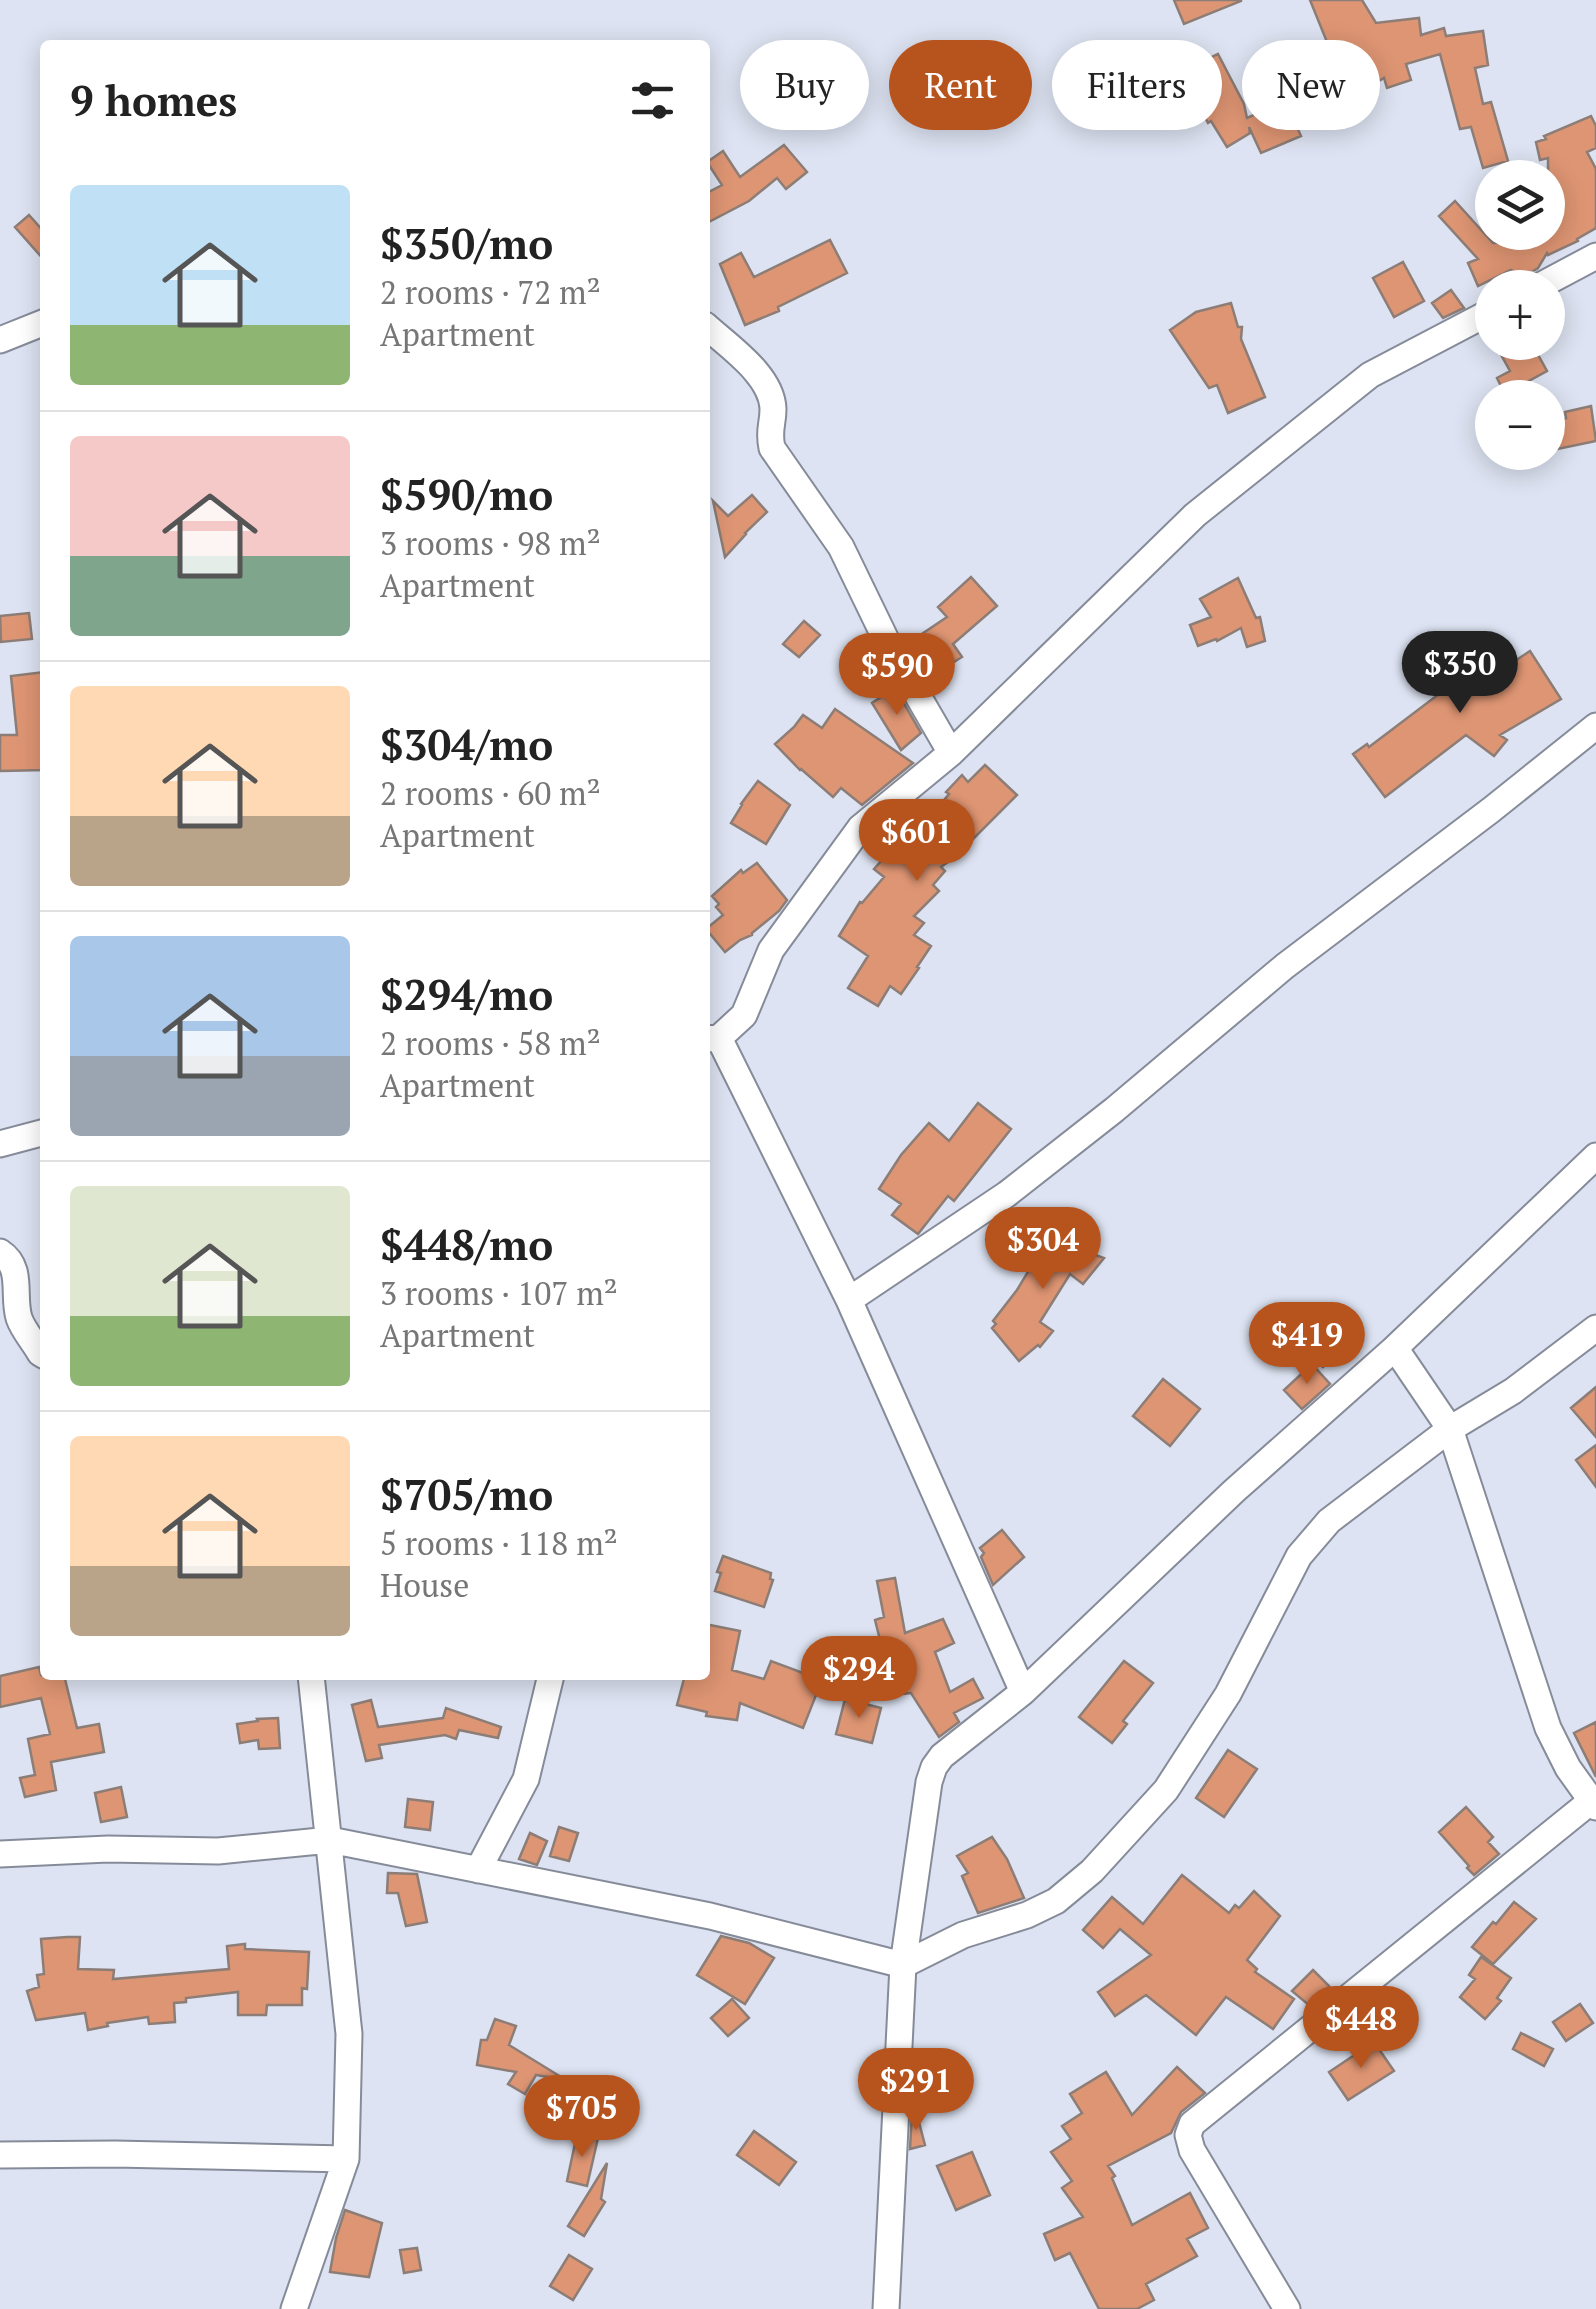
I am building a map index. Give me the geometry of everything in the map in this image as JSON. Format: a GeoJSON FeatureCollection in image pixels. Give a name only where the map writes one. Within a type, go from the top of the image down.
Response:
{"type":"FeatureCollection","features":[{"type":"Feature","properties":{"kind":"street"},"geometry":{"type":"LineString","coordinates":[[1565,273],[1596,256]]}},
{"type":"Feature","properties":{"kind":"street"},"geometry":{"type":"LineString","coordinates":[[1022,1692],[850,1300],[712,1038],[744,1015],[771,950],[860,828],[952,752],[1195,515],[1370,375],[1475,320]]}},
{"type":"Feature","properties":{"kind":"street"},"geometry":{"type":"LineString","coordinates":[[0,340],[40,324]]}},
{"type":"Feature","properties":{"kind":"street"},"geometry":{"type":"LineString","coordinates":[[710,329],[770,389],[773,409],[768,434],[772,448],[841,547],[888,646],[952,752]]}},
{"type":"Feature","properties":{"kind":"street"},"geometry":{"type":"LineString","coordinates":[[850,1300],[1006,1194],[1114,1110],[1285,966],[1596,726]]}},
{"type":"Feature","properties":{"kind":"street"},"geometry":{"type":"LineString","coordinates":[[0,1144],[40,1133]]}},
{"type":"Feature","properties":{"kind":"street"},"geometry":{"type":"LineString","coordinates":[[886,2309],[903,1965],[934,1767],[942,1756],[1022,1692],[1234,1492],[1395,1348],[1596,1156]]}},
{"type":"Feature","properties":{"kind":"street"},"geometry":{"type":"LineString","coordinates":[[0,1252],[10,1258],[16,1272],[20,1319],[40,1352]]}},
{"type":"Feature","properties":{"kind":"street"},"geometry":{"type":"LineString","coordinates":[[0,1854],[108,1849],[218,1852],[330,1840],[710,1916],[903,1965],[962,1935],[1027,1915],[1056,1901],[1092,1871],[1166,1790],[1228,1694],[1299,1556],[1330,1521],[1450,1429],[1513,1391],[1596,1328]]}},
{"type":"Feature","properties":{"kind":"street"},"geometry":{"type":"LineString","coordinates":[[1287,2309],[1192,2150],[1188,2135],[1192,2124],[1593,1805],[1548,1728],[1450,1429],[1395,1348]]}},
{"type":"Feature","properties":{"kind":"street"},"geometry":{"type":"LineString","coordinates":[[294,2309],[346,2158],[349,2034],[312,1680]]}},
{"type":"Feature","properties":{"kind":"street"},"geometry":{"type":"LineString","coordinates":[[478,1870],[526,1778],[550,1680]]}},
{"type":"Feature","properties":{"kind":"street"},"geometry":{"type":"LineString","coordinates":[[0,2155],[346,2158]]}},
{"type":"Feature","properties":{"kind":"building"},"geometry":{"type":"Polygon","coordinates":[[[1174,0],[1241,0],[1241,1],[1184,24],[1174,0]]]}},
{"type":"Feature","properties":{"kind":"building"},"geometry":{"type":"Polygon","coordinates":[[[1310,0],[1362,0],[1376,23],[1419,18],[1421,35],[1444,28],[1446,36],[1483,31],[1488,65],[1475,68],[1483,104],[1491,102],[1508,160],[1481,160],[1471,127],[1460,129],[1440,54],[1406,64],[1411,80],[1387,88],[1384,78],[1380,80],[1380,40],[1326,40],[1310,0]]]}},
{"type":"Feature","properties":{"kind":"building"},"geometry":{"type":"Polygon","coordinates":[[[1222,62],[1242,100],[1242,130],[1250,133],[1227,147],[1217,130],[1222,130],[1222,62]]]}},
{"type":"Feature","properties":{"kind":"building"},"geometry":{"type":"Polygon","coordinates":[[[1591,116],[1596,126],[1596,148],[1587,152],[1596,169],[1596,228],[1565,247],[1565,160],[1540,160],[1536,142],[1546,139],[1544,136],[1591,116]]]}},
{"type":"Feature","properties":{"kind":"building"},"geometry":{"type":"Polygon","coordinates":[[[1250,130],[1298,130],[1301,136],[1261,153],[1250,130]]]}},
{"type":"Feature","properties":{"kind":"building"},"geometry":{"type":"Polygon","coordinates":[[[784,145],[807,172],[786,189],[777,178],[749,201],[710,221],[710,191],[722,185],[710,160],[723,151],[740,177],[784,145]]]}},
{"type":"Feature","properties":{"kind":"building"},"geometry":{"type":"Polygon","coordinates":[[[1455,201],[1475,223],[1475,250],[1559,250],[1547,253],[1535,270],[1475,270],[1475,279],[1468,263],[1478,259],[1439,216],[1455,201]]]}},
{"type":"Feature","properties":{"kind":"building"},"geometry":{"type":"Polygon","coordinates":[[[29,215],[40,227],[40,255],[15,227],[29,215]]]}},
{"type":"Feature","properties":{"kind":"building"},"geometry":{"type":"Polygon","coordinates":[[[830,240],[847,273],[745,325],[720,264],[741,253],[754,277],[830,240]]]}},
{"type":"Feature","properties":{"kind":"building"},"geometry":{"type":"Polygon","coordinates":[[[1403,262],[1424,301],[1394,317],[1373,278],[1403,262]]]}},
{"type":"Feature","properties":{"kind":"building"},"geometry":{"type":"Polygon","coordinates":[[[1451,290],[1464,308],[1443,318],[1432,303],[1451,290]]]}},
{"type":"Feature","properties":{"kind":"building"},"geometry":{"type":"Polygon","coordinates":[[[1231,303],[1265,397],[1228,413],[1217,385],[1209,388],[1170,330],[1196,312],[1231,303]]]}},
{"type":"Feature","properties":{"kind":"building"},"geometry":{"type":"Polygon","coordinates":[[[1504,360],[1541,360],[1547,371],[1531,380],[1498,380],[1510,371],[1504,360]]]}},
{"type":"Feature","properties":{"kind":"building"},"geometry":{"type":"Polygon","coordinates":[[[1591,406],[1596,441],[1565,447],[1565,412],[1591,406]]]}},
{"type":"Feature","properties":{"kind":"building"},"geometry":{"type":"Polygon","coordinates":[[[752,495],[767,512],[725,557],[713,501],[728,516],[752,495]]]}},
{"type":"Feature","properties":{"kind":"building"},"geometry":{"type":"Polygon","coordinates":[[[971,577],[997,606],[953,644],[962,657],[927,679],[907,644],[947,617],[938,607],[971,577]]]}},
{"type":"Feature","properties":{"kind":"building"},"geometry":{"type":"Polygon","coordinates":[[[1238,578],[1256,618],[1260,617],[1265,641],[1247,647],[1241,628],[1198,646],[1190,625],[1211,617],[1200,599],[1238,578]]]}},
{"type":"Feature","properties":{"kind":"building"},"geometry":{"type":"Polygon","coordinates":[[[29,613],[32,639],[1,642],[0,616],[29,613]]]}},
{"type":"Feature","properties":{"kind":"building"},"geometry":{"type":"Polygon","coordinates":[[[804,621],[820,635],[799,657],[783,644],[804,621]]]}},
{"type":"Feature","properties":{"kind":"building"},"geometry":{"type":"Polygon","coordinates":[[[1477,646],[1495,674],[1530,651],[1561,699],[1500,735],[1507,740],[1494,756],[1466,735],[1385,797],[1353,754],[1367,744],[1369,747],[1443,691],[1432,674],[1477,646]]]}},
{"type":"Feature","properties":{"kind":"building"},"geometry":{"type":"Polygon","coordinates":[[[40,673],[40,770],[0,771],[0,735],[17,735],[11,676],[40,673]]]}},
{"type":"Feature","properties":{"kind":"building"},"geometry":{"type":"Polygon","coordinates":[[[895,688],[921,733],[901,750],[872,703],[895,688]]]}},
{"type":"Feature","properties":{"kind":"building"},"geometry":{"type":"Polygon","coordinates":[[[835,709],[913,763],[862,805],[841,788],[833,797],[775,744],[803,715],[822,728],[835,709]]]}},
{"type":"Feature","properties":{"kind":"building"},"geometry":{"type":"Polygon","coordinates":[[[985,765],[1017,795],[967,848],[941,867],[945,871],[933,885],[939,891],[914,916],[924,923],[914,935],[931,946],[901,994],[890,986],[878,1006],[848,988],[868,956],[839,936],[860,902],[884,877],[874,869],[888,844],[916,818],[924,824],[962,775],[968,782],[985,765]]]}},
{"type":"Feature","properties":{"kind":"building"},"geometry":{"type":"Polygon","coordinates":[[[758,781],[790,805],[766,844],[731,823],[758,781]]]}},
{"type":"Feature","properties":{"kind":"building"},"geometry":{"type":"Polygon","coordinates":[[[757,863],[787,900],[752,935],[725,952],[710,934],[710,926],[723,915],[712,896],[741,870],[743,873],[757,863]]]}},
{"type":"Feature","properties":{"kind":"building"},"geometry":{"type":"Polygon","coordinates":[[[978,1103],[1011,1129],[954,1201],[948,1196],[918,1234],[892,1215],[901,1204],[879,1189],[929,1123],[949,1141],[978,1103]]]}},
{"type":"Feature","properties":{"kind":"building"},"geometry":{"type":"Polygon","coordinates":[[[1059,1226],[1087,1242],[1082,1250],[1104,1258],[1083,1284],[1070,1274],[1040,1322],[1053,1331],[1040,1347],[1019,1361],[992,1328],[996,1324],[993,1321],[1032,1265],[1035,1267],[1059,1226]]]}},
{"type":"Feature","properties":{"kind":"building"},"geometry":{"type":"Polygon","coordinates":[[[1324,1329],[1342,1348],[1323,1367],[1305,1348],[1324,1329]]]}},
{"type":"Feature","properties":{"kind":"building"},"geometry":{"type":"Polygon","coordinates":[[[1312,1364],[1330,1384],[1302,1409],[1284,1390],[1312,1364]]]}},
{"type":"Feature","properties":{"kind":"building"},"geometry":{"type":"Polygon","coordinates":[[[1163,1379],[1200,1409],[1170,1446],[1133,1416],[1163,1379]]]}},
{"type":"Feature","properties":{"kind":"building"},"geometry":{"type":"Polygon","coordinates":[[[1596,1387],[1596,1437],[1571,1408],[1596,1387]]]}},
{"type":"Feature","properties":{"kind":"building"},"geometry":{"type":"Polygon","coordinates":[[[1596,1445],[1596,1487],[1576,1460],[1596,1445]]]}},
{"type":"Feature","properties":{"kind":"building"},"geometry":{"type":"Polygon","coordinates":[[[1002,1530],[1024,1557],[993,1585],[980,1548],[1002,1530]]]}},
{"type":"Feature","properties":{"kind":"building"},"geometry":{"type":"Polygon","coordinates":[[[723,1556],[771,1573],[773,1580],[764,1607],[715,1591],[723,1556]]]}},
{"type":"Feature","properties":{"kind":"building"},"geometry":{"type":"Polygon","coordinates":[[[895,1578],[905,1633],[943,1619],[954,1643],[935,1652],[950,1692],[973,1679],[983,1698],[954,1713],[959,1722],[939,1737],[911,1693],[894,1695],[875,1620],[884,1617],[877,1581],[895,1578]]]}},
{"type":"Feature","properties":{"kind":"building"},"geometry":{"type":"Polygon","coordinates":[[[710,1625],[740,1631],[732,1670],[764,1679],[771,1661],[822,1680],[803,1728],[740,1703],[737,1720],[706,1716],[707,1712],[677,1705],[684,1680],[710,1680],[710,1625]]]}},
{"type":"Feature","properties":{"kind":"building"},"geometry":{"type":"Polygon","coordinates":[[[1124,1661],[1153,1683],[1123,1721],[1127,1724],[1112,1743],[1079,1717],[1124,1661]]]}},
{"type":"Feature","properties":{"kind":"building"},"geometry":{"type":"Polygon","coordinates":[[[39,1667],[40,1680],[65,1680],[77,1728],[99,1724],[104,1752],[51,1762],[56,1790],[25,1797],[20,1778],[35,1775],[28,1739],[50,1734],[41,1698],[0,1707],[0,1676],[39,1667]]]}},
{"type":"Feature","properties":{"kind":"building"},"geometry":{"type":"Polygon","coordinates":[[[845,1699],[881,1708],[872,1743],[836,1734],[845,1699]]]}},
{"type":"Feature","properties":{"kind":"building"},"geometry":{"type":"Polygon","coordinates":[[[371,1700],[378,1727],[443,1718],[446,1708],[501,1727],[498,1738],[459,1730],[456,1739],[445,1735],[379,1745],[382,1758],[366,1761],[352,1705],[371,1700]]]}},
{"type":"Feature","properties":{"kind":"building"},"geometry":{"type":"Polygon","coordinates":[[[278,1718],[280,1748],[259,1749],[258,1740],[240,1743],[237,1724],[278,1718]]]}},
{"type":"Feature","properties":{"kind":"building"},"geometry":{"type":"Polygon","coordinates":[[[1596,1722],[1596,1777],[1574,1733],[1596,1722]]]}},
{"type":"Feature","properties":{"kind":"building"},"geometry":{"type":"Polygon","coordinates":[[[1228,1750],[1257,1769],[1224,1817],[1196,1798],[1228,1750]]]}},
{"type":"Feature","properties":{"kind":"building"},"geometry":{"type":"Polygon","coordinates":[[[121,1787],[127,1817],[101,1822],[95,1793],[121,1787]]]}},
{"type":"Feature","properties":{"kind":"building"},"geometry":{"type":"Polygon","coordinates":[[[408,1799],[433,1802],[430,1830],[405,1827],[408,1799]]]}},
{"type":"Feature","properties":{"kind":"building"},"geometry":{"type":"Polygon","coordinates":[[[1466,1807],[1493,1837],[1488,1842],[1499,1854],[1474,1875],[1439,1832],[1466,1807]]]}},
{"type":"Feature","properties":{"kind":"building"},"geometry":{"type":"Polygon","coordinates":[[[559,1827],[578,1833],[569,1861],[550,1856],[559,1827]]]}},
{"type":"Feature","properties":{"kind":"building"},"geometry":{"type":"Polygon","coordinates":[[[530,1833],[547,1841],[537,1865],[519,1859],[530,1833]]]}},
{"type":"Feature","properties":{"kind":"building"},"geometry":{"type":"Polygon","coordinates":[[[992,1837],[1007,1859],[1024,1898],[978,1913],[962,1876],[968,1873],[957,1856],[992,1837]]]}},
{"type":"Feature","properties":{"kind":"building"},"geometry":{"type":"Polygon","coordinates":[[[388,1873],[417,1874],[427,1922],[406,1926],[398,1893],[387,1893],[388,1873]]]}},
{"type":"Feature","properties":{"kind":"building"},"geometry":{"type":"Polygon","coordinates":[[[1182,1875],[1229,1913],[1254,1891],[1280,1916],[1247,1960],[1257,1969],[1255,1972],[1294,1999],[1273,2029],[1226,1997],[1196,2035],[1146,1995],[1115,2016],[1098,1992],[1151,1955],[1120,1929],[1103,1948],[1083,1930],[1112,1897],[1143,1924],[1182,1875]]]}},
{"type":"Feature","properties":{"kind":"building"},"geometry":{"type":"Polygon","coordinates":[[[1514,1902],[1536,1919],[1493,1964],[1472,1947],[1514,1902]]]}},
{"type":"Feature","properties":{"kind":"building"},"geometry":{"type":"Polygon","coordinates":[[[721,1936],[749,1943],[774,1958],[745,2004],[697,1975],[721,1936]]]}},
{"type":"Feature","properties":{"kind":"building"},"geometry":{"type":"Polygon","coordinates":[[[80,1937],[78,1969],[114,1970],[113,1979],[229,1969],[227,1946],[245,1944],[245,1949],[309,1952],[307,1989],[302,1988],[302,2005],[267,2005],[266,2015],[238,2015],[238,1992],[174,2003],[175,2022],[149,2024],[148,2017],[88,2030],[85,2013],[36,2020],[27,1991],[39,1987],[37,1975],[44,1974],[41,1939],[80,1937]]]}},
{"type":"Feature","properties":{"kind":"building"},"geometry":{"type":"Polygon","coordinates":[[[1481,1957],[1511,1978],[1497,1998],[1501,2001],[1485,2019],[1460,1997],[1475,1979],[1469,1975],[1481,1957]]]}},
{"type":"Feature","properties":{"kind":"building"},"geometry":{"type":"Polygon","coordinates":[[[1313,1970],[1329,1986],[1310,2006],[1292,1991],[1313,1970]]]}},
{"type":"Feature","properties":{"kind":"building"},"geometry":{"type":"Polygon","coordinates":[[[732,1999],[749,2018],[728,2036],[711,2018],[732,1999]]]}},
{"type":"Feature","properties":{"kind":"building"},"geometry":{"type":"Polygon","coordinates":[[[1580,2004],[1593,2023],[1566,2041],[1553,2022],[1580,2004]]]}},
{"type":"Feature","properties":{"kind":"building"},"geometry":{"type":"Polygon","coordinates":[[[495,2019],[516,2026],[509,2045],[566,2080],[536,2075],[525,2094],[508,2084],[516,2072],[477,2065],[481,2040],[487,2040],[495,2019]]]}},
{"type":"Feature","properties":{"kind":"building"},"geometry":{"type":"Polygon","coordinates":[[[1521,2033],[1553,2049],[1544,2066],[1513,2049],[1521,2033]]]}},
{"type":"Feature","properties":{"kind":"building"},"geometry":{"type":"Polygon","coordinates":[[[1374,2042],[1394,2071],[1348,2100],[1329,2072],[1374,2042]]]}},
{"type":"Feature","properties":{"kind":"building"},"geometry":{"type":"Polygon","coordinates":[[[1177,2067],[1205,2093],[1181,2112],[1171,2133],[1108,2166],[1132,2225],[1190,2193],[1208,2228],[1187,2239],[1197,2256],[1146,2284],[1154,2300],[1137,2309],[1099,2309],[1070,2253],[1055,2260],[1044,2234],[1083,2217],[1062,2188],[1072,2181],[1051,2152],[1071,2139],[1062,2126],[1082,2113],[1070,2094],[1106,2072],[1132,2115],[1177,2067]]]}},
{"type":"Feature","properties":{"kind":"building"},"geometry":{"type":"Polygon","coordinates":[[[916,2111],[925,2145],[910,2149],[912,2112],[916,2111]]]}},
{"type":"Feature","properties":{"kind":"building"},"geometry":{"type":"Polygon","coordinates":[[[754,2131],[796,2162],[779,2185],[737,2155],[754,2131]]]}},
{"type":"Feature","properties":{"kind":"building"},"geometry":{"type":"Polygon","coordinates":[[[577,2134],[598,2138],[587,2186],[567,2181],[577,2134]]]}},
{"type":"Feature","properties":{"kind":"building"},"geometry":{"type":"Polygon","coordinates":[[[972,2152],[990,2195],[956,2210],[937,2166],[972,2152]]]}},
{"type":"Feature","properties":{"kind":"building"},"geometry":{"type":"Polygon","coordinates":[[[607,2163],[601,2199],[605,2202],[584,2236],[568,2226],[607,2163]]]}},
{"type":"Feature","properties":{"kind":"building"},"geometry":{"type":"Polygon","coordinates":[[[345,2210],[382,2223],[369,2277],[330,2272],[345,2210]]]}},
{"type":"Feature","properties":{"kind":"building"},"geometry":{"type":"Polygon","coordinates":[[[417,2248],[421,2270],[404,2273],[400,2250],[417,2248]]]}},
{"type":"Feature","properties":{"kind":"building"},"geometry":{"type":"Polygon","coordinates":[[[569,2255],[592,2269],[573,2300],[550,2286],[569,2255]]]}}]}
